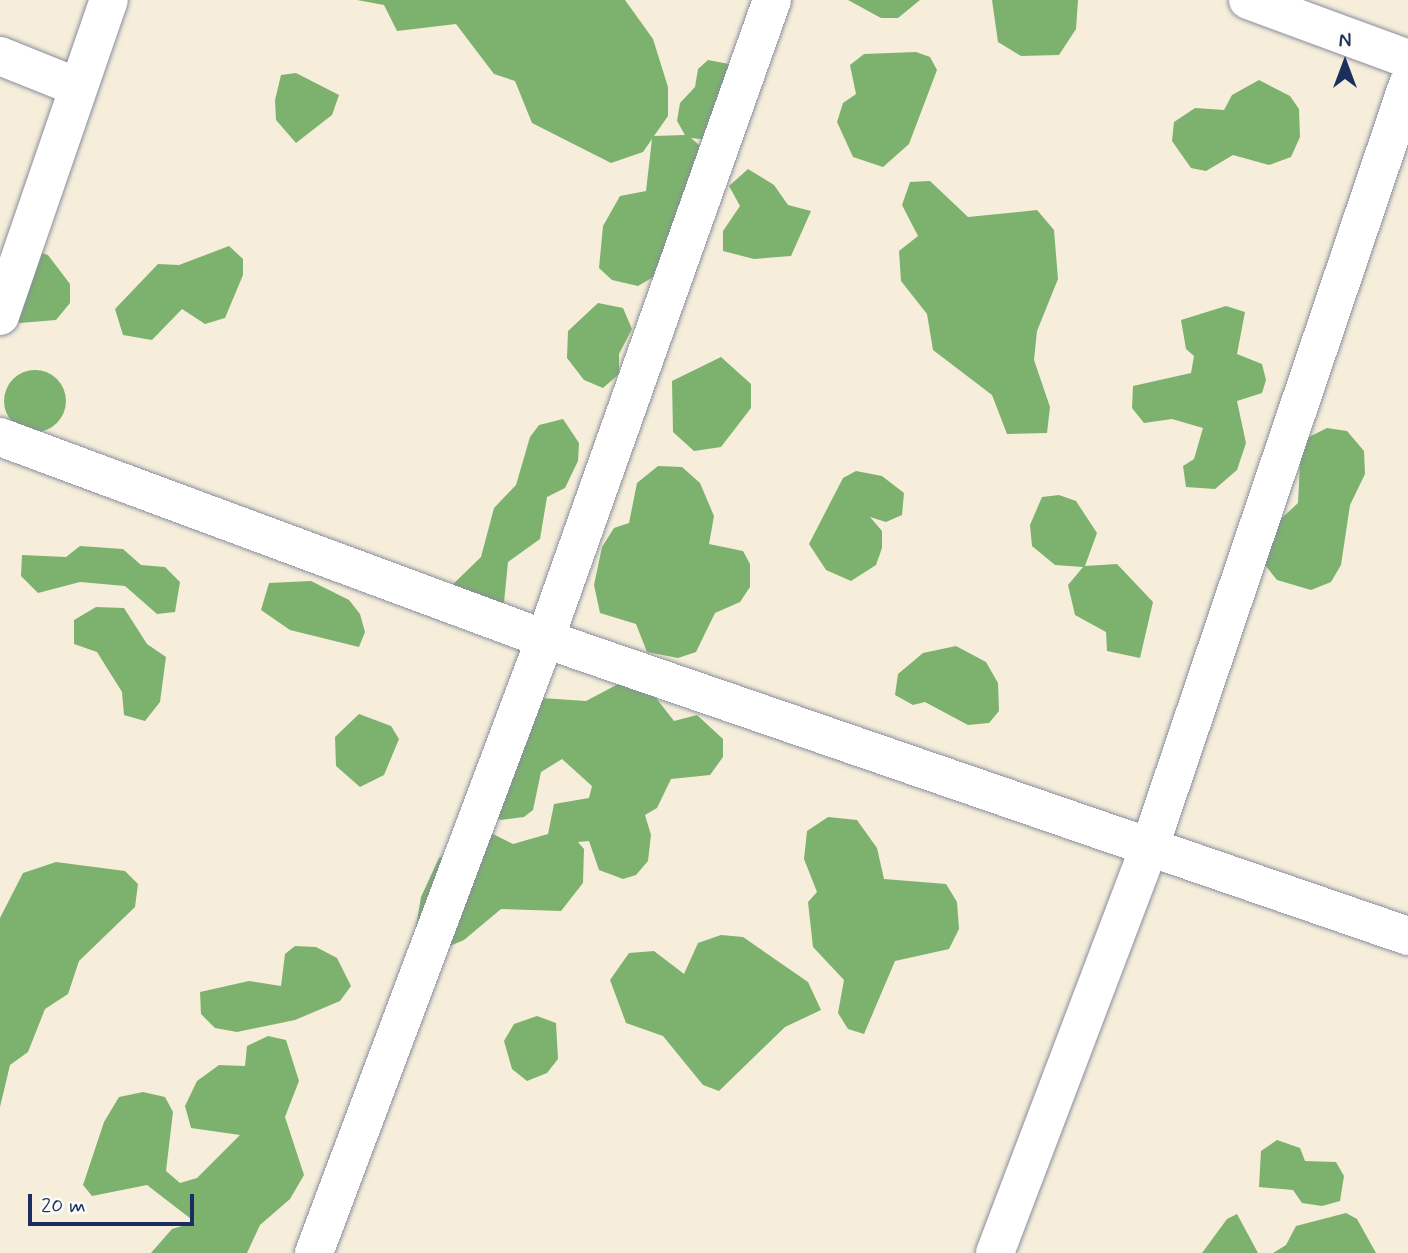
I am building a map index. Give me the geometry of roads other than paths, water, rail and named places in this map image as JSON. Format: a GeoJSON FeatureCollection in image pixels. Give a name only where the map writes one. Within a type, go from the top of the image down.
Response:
{"type":"FeatureCollection","features":[{"type":"Feature","properties":{"kind":"street"},"geometry":{"type":"LineString","coordinates":[[0,316],[109,0]]}},
{"type":"Feature","properties":{"kind":"street"},"geometry":{"type":"LineString","coordinates":[[314,1253],[545,639],[772,0]]}},
{"type":"Feature","properties":{"kind":"street"},"geometry":{"type":"LineString","coordinates":[[1248,0],[1408,59]]}},
{"type":"Feature","properties":{"kind":"street"},"geometry":{"type":"LineString","coordinates":[[0,56],[77,87]]}},
{"type":"Feature","properties":{"kind":"street"},"geometry":{"type":"LineString","coordinates":[[995,1253],[1150,846],[1408,84]]}},
{"type":"Feature","properties":{"kind":"street"},"geometry":{"type":"LineString","coordinates":[[0,437],[545,639],[1408,936]]}}]}
